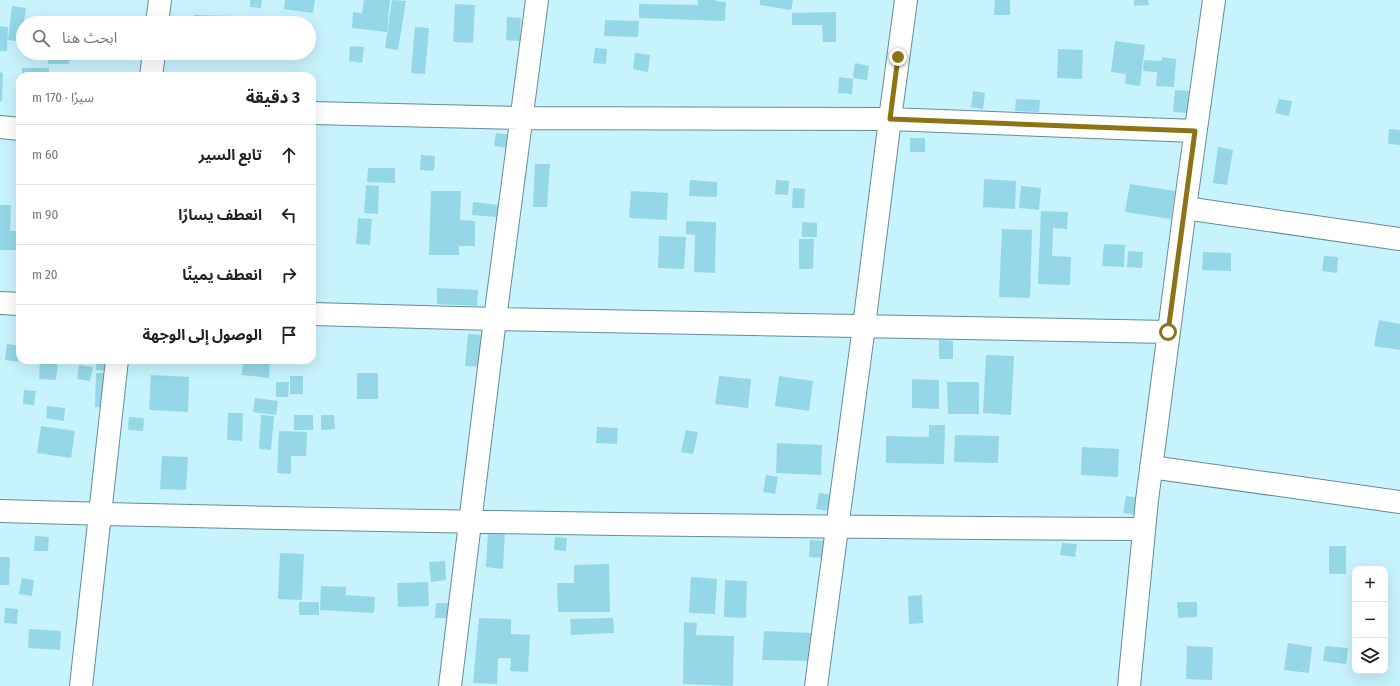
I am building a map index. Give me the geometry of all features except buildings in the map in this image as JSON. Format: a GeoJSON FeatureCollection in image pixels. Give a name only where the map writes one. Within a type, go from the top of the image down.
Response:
{"type":"FeatureCollection","features":[{"type":"Feature","properties":{"kind":"street"},"geometry":{"type":"LineString","coordinates":[[158,16],[160,0]]}},
{"type":"Feature","properties":{"kind":"street"},"geometry":{"type":"LineString","coordinates":[[450,686],[494,319],[537,0]]}},
{"type":"Feature","properties":{"kind":"street"},"geometry":{"type":"LineString","coordinates":[[816,686],[906,0]]}},
{"type":"Feature","properties":{"kind":"street"},"geometry":{"type":"LineString","coordinates":[[1129,686],[1144,529],[1168,332],[1214,0]]}},
{"type":"Feature","properties":{"kind":"street"},"geometry":{"type":"LineString","coordinates":[[152,72],[153,60]]}},
{"type":"Feature","properties":{"kind":"street"},"geometry":{"type":"LineString","coordinates":[[316,113],[521,118],[890,119],[1195,131]]}},
{"type":"Feature","properties":{"kind":"street"},"geometry":{"type":"LineString","coordinates":[[0,127],[16,128]]}},
{"type":"Feature","properties":{"kind":"street"},"geometry":{"type":"LineString","coordinates":[[1185,208],[1400,239]]}},
{"type":"Feature","properties":{"kind":"street"},"geometry":{"type":"LineString","coordinates":[[0,304],[16,304]]}},
{"type":"Feature","properties":{"kind":"street"},"geometry":{"type":"LineString","coordinates":[[316,314],[1168,332]]}},
{"type":"Feature","properties":{"kind":"street"},"geometry":{"type":"LineString","coordinates":[[81,686],[116,364]]}},
{"type":"Feature","properties":{"kind":"street"},"geometry":{"type":"LineString","coordinates":[[1152,467],[1400,502]]}},
{"type":"Feature","properties":{"kind":"street"},"geometry":{"type":"LineString","coordinates":[[0,511],[470,522],[1144,529]]}},
{"type":"Feature","properties":{"kind":"route"},"geometry":{"type":"LineString","coordinates":[[898,57],[890,119],[1195,131],[1168,332]]}}]}
